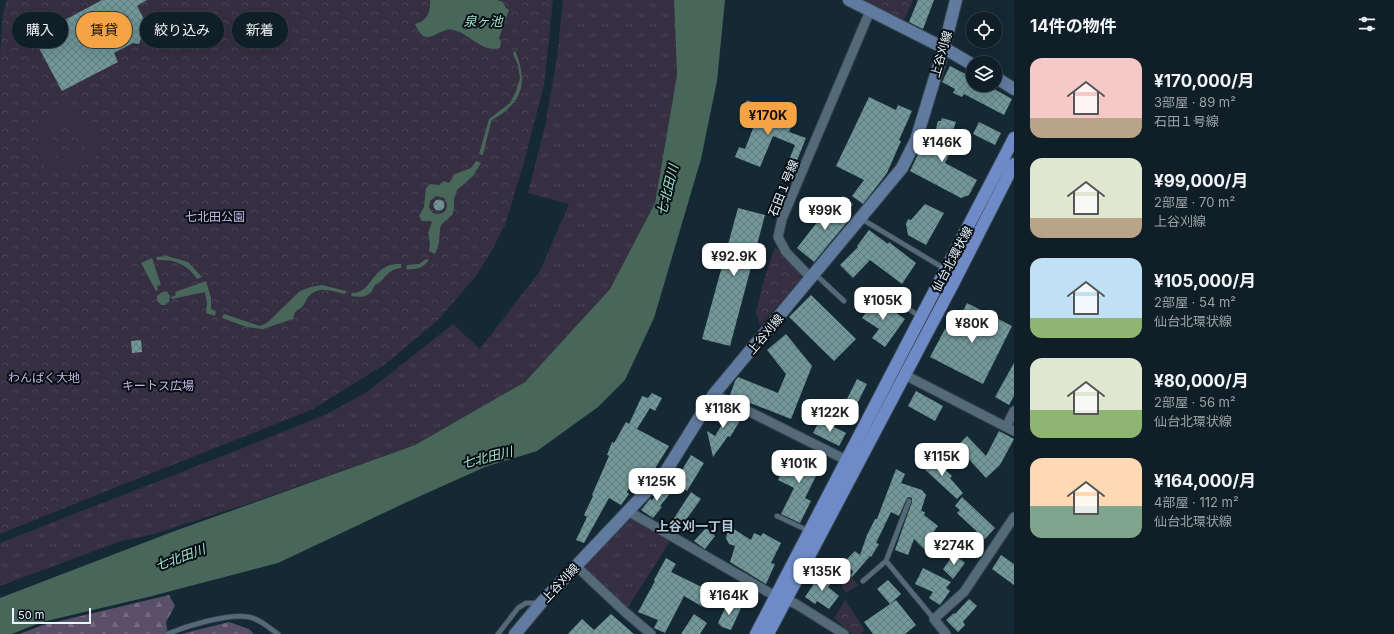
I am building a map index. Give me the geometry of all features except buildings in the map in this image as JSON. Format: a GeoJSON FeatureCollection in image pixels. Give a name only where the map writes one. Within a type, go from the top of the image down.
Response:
{"type":"FeatureCollection","features":[{"type":"Feature","properties":{"kind":"main road","name":"仙台北環状線"},"geometry":{"type":"LineString","coordinates":[[768,634],[781,597],[809,531],[1014,138]]}},
{"type":"Feature","properties":{"kind":"main road","name":"仙台北環状線"},"geometry":{"type":"LineString","coordinates":[[756,634],[781,597],[905,375],[1014,164]]}},
{"type":"Feature","properties":{"kind":"street"},"geometry":{"type":"LineString","coordinates":[[849,0],[944,48],[966,61]]}},
{"type":"Feature","properties":{"kind":"street","name":"上谷刈線"},"geometry":{"type":"LineString","coordinates":[[515,634],[541,603],[666,471],[714,394],[902,168],[916,140],[944,48],[956,0]]}},
{"type":"Feature","properties":{"kind":"street","name":"石田１号線"},"geometry":{"type":"LineString","coordinates":[[813,276],[786,252],[778,237],[782,219],[870,11]]}},
{"type":"Feature","properties":{"kind":"street"},"geometry":{"type":"LineString","coordinates":[[1002,82],[1014,88]]}},
{"type":"Feature","properties":{"kind":"street"},"geometry":{"type":"LineString","coordinates":[[905,375],[1010,429],[1014,411]]}},
{"type":"Feature","properties":{"kind":"street"},"geometry":{"type":"LineString","coordinates":[[714,394],[846,460]]}},
{"type":"Feature","properties":{"kind":"street"},"geometry":{"type":"LineString","coordinates":[[628,511],[768,592],[796,604],[844,634]]}},
{"type":"Feature","properties":{"kind":"street"},"geometry":{"type":"LineString","coordinates":[[946,634],[934,619],[964,592],[1014,517]]}},
{"type":"Feature","properties":{"kind":"street"},"geometry":{"type":"LineString","coordinates":[[576,566],[651,634]]}},
{"type":"Feature","properties":{"kind":"lane"},"geometry":{"type":"LineString","coordinates":[[860,218],[946,270]]}},
{"type":"Feature","properties":{"kind":"lane"},"geometry":{"type":"LineString","coordinates":[[813,276],[844,301]]}},
{"type":"Feature","properties":{"kind":"lane"},"geometry":{"type":"LineString","coordinates":[[900,303],[921,318]]}},
{"type":"Feature","properties":{"kind":"lane"},"geometry":{"type":"LineString","coordinates":[[863,581],[886,561],[909,501]]}},
{"type":"Feature","properties":{"kind":"lane"},"geometry":{"type":"LineString","coordinates":[[777,516],[809,531]]}},
{"type":"Feature","properties":{"kind":"lane"},"geometry":{"type":"LineString","coordinates":[[886,561],[934,619]]}},
{"type":"Feature","properties":{"kind":"lane"},"geometry":{"type":"LineString","coordinates":[[498,634],[518,608],[526,603],[541,603]]}},
{"type":"Feature","properties":{"kind":"lane"},"geometry":{"type":"LineString","coordinates":[[167,634],[200,623],[228,618],[249,617],[264,624],[278,634]]}},
{"type":"Feature","properties":{"kind":"green space","name":"七北田公園"},"geometry":{"type":"Polygon","coordinates":[[[7,0],[553,0],[544,85],[524,162],[505,225],[476,276],[437,321],[384,365],[311,410],[0,534],[0,56],[3,13],[7,0]]]}},
{"type":"Feature","properties":{"kind":"green space"},"geometry":{"type":"Polygon","coordinates":[[[563,0],[674,0],[677,75],[655,203],[610,289],[525,382],[415,445],[256,501],[154,534],[121,541],[0,586],[0,543],[327,414],[367,392],[453,324],[480,349],[540,271],[569,204],[528,193],[545,126],[557,58],[563,0]]]}},
{"type":"Feature","properties":{"kind":"green space"},"geometry":{"type":"Polygon","coordinates":[[[867,0],[913,0],[903,22],[865,4],[867,0]]]}},
{"type":"Feature","properties":{"kind":"green space"},"geometry":{"type":"Polygon","coordinates":[[[61,110],[74,113],[87,124],[97,138],[98,148],[94,158],[84,165],[72,169],[54,170],[47,168],[42,164],[38,151],[46,120],[52,114],[61,110]],[[63,124],[57,128],[50,148],[53,155],[57,158],[82,152],[85,149],[86,143],[69,125],[63,124]]]}},
{"type":"Feature","properties":{"kind":"green space"},"geometry":{"type":"Polygon","coordinates":[[[775,247],[801,273],[801,281],[760,325],[756,313],[763,283],[775,247]]]}},
{"type":"Feature","properties":{"kind":"green space"},"geometry":{"type":"Polygon","coordinates":[[[628,511],[670,541],[625,612],[580,567],[628,511]]]}},
{"type":"Feature","properties":{"kind":"green space"},"geometry":{"type":"Polygon","coordinates":[[[839,560],[858,585],[846,593],[831,566],[839,560]]]}},
{"type":"Feature","properties":{"kind":"green space"},"geometry":{"type":"Polygon","coordinates":[[[169,595],[175,606],[166,622],[168,634],[19,634],[43,625],[169,595]]]}},
{"type":"Feature","properties":{"kind":"green space"},"geometry":{"type":"Polygon","coordinates":[[[845,600],[865,630],[861,634],[852,634],[834,618],[845,600]]]}},
{"type":"Feature","properties":{"kind":"green space"},"geometry":{"type":"Polygon","coordinates":[[[229,622],[249,629],[254,634],[181,634],[229,622]]]}},
{"type":"Feature","properties":{"kind":"water","name":"泉ヶ池"},"geometry":{"type":"Polygon","coordinates":[[[430,0],[497,0],[503,2],[509,10],[499,38],[501,42],[500,48],[487,48],[454,30],[442,31],[428,37],[424,36],[419,32],[415,24],[423,21],[429,12],[430,0]]]}},
{"type":"Feature","properties":{"kind":"water","name":"七北田川"},"geometry":{"type":"Polygon","coordinates":[[[674,0],[725,0],[717,81],[701,159],[654,318],[625,380],[598,407],[537,451],[485,467],[278,563],[148,597],[42,622],[12,634],[0,634],[0,598],[172,532],[415,445],[525,382],[610,289],[655,203],[677,75],[674,0]]]}},
{"type":"Feature","properties":{"kind":"water"},"geometry":{"type":"Polygon","coordinates":[[[515,50],[521,72],[522,82],[520,90],[517,98],[511,106],[492,120],[483,155],[479,154],[489,119],[510,103],[516,91],[520,78],[518,65],[513,54],[515,50]]]}},
{"type":"Feature","properties":{"kind":"water"},"geometry":{"type":"Polygon","coordinates":[[[476,161],[481,163],[473,176],[457,190],[452,215],[442,224],[440,228],[439,243],[435,254],[429,251],[430,243],[428,233],[432,222],[422,221],[419,216],[424,207],[426,188],[430,184],[439,185],[444,181],[449,183],[455,174],[471,168],[476,161]],[[436,196],[430,201],[429,208],[433,213],[440,214],[445,210],[447,205],[444,198],[436,196]]]}},
{"type":"Feature","properties":{"kind":"water"},"geometry":{"type":"Polygon","coordinates":[[[167,256],[188,262],[202,277],[197,279],[185,266],[169,260],[157,260],[156,257],[167,256]]]}},
{"type":"Feature","properties":{"kind":"water"},"geometry":{"type":"Polygon","coordinates":[[[152,258],[161,285],[157,286],[158,290],[156,291],[141,263],[152,258]]]}},
{"type":"Feature","properties":{"kind":"water"},"geometry":{"type":"Polygon","coordinates":[[[426,259],[429,260],[422,267],[416,269],[406,269],[407,265],[419,264],[426,259]]]}},
{"type":"Feature","properties":{"kind":"water"},"geometry":{"type":"Polygon","coordinates":[[[401,264],[401,268],[395,269],[389,273],[375,285],[368,295],[361,297],[351,296],[352,293],[363,290],[381,270],[389,265],[401,264]]]}},
{"type":"Feature","properties":{"kind":"water"},"geometry":{"type":"Polygon","coordinates":[[[206,281],[211,298],[211,309],[216,311],[215,316],[206,313],[207,303],[205,292],[172,299],[171,297],[176,295],[175,292],[206,281]]]}},
{"type":"Feature","properties":{"kind":"water"},"geometry":{"type":"Polygon","coordinates":[[[322,285],[346,291],[345,294],[331,290],[317,291],[309,296],[302,307],[295,312],[293,319],[263,329],[247,327],[222,318],[224,314],[260,326],[267,323],[300,291],[322,285]]]}},
{"type":"Feature","properties":{"kind":"water"},"geometry":{"type":"Polygon","coordinates":[[[162,292],[167,292],[170,296],[169,302],[165,305],[161,305],[157,300],[157,296],[162,292]]]}},
{"type":"Feature","properties":{"kind":"district","name":"上谷刈一丁目"},"geometry":{"type":"Point","coordinates":[695,526]}},
{"type":"Feature","properties":{"kind":"park label","name":"わんぱく大地"},"geometry":{"type":"Point","coordinates":[44,377]}},
{"type":"Feature","properties":{"kind":"park label","name":"キートス広場"},"geometry":{"type":"Point","coordinates":[158,385]}}]}
